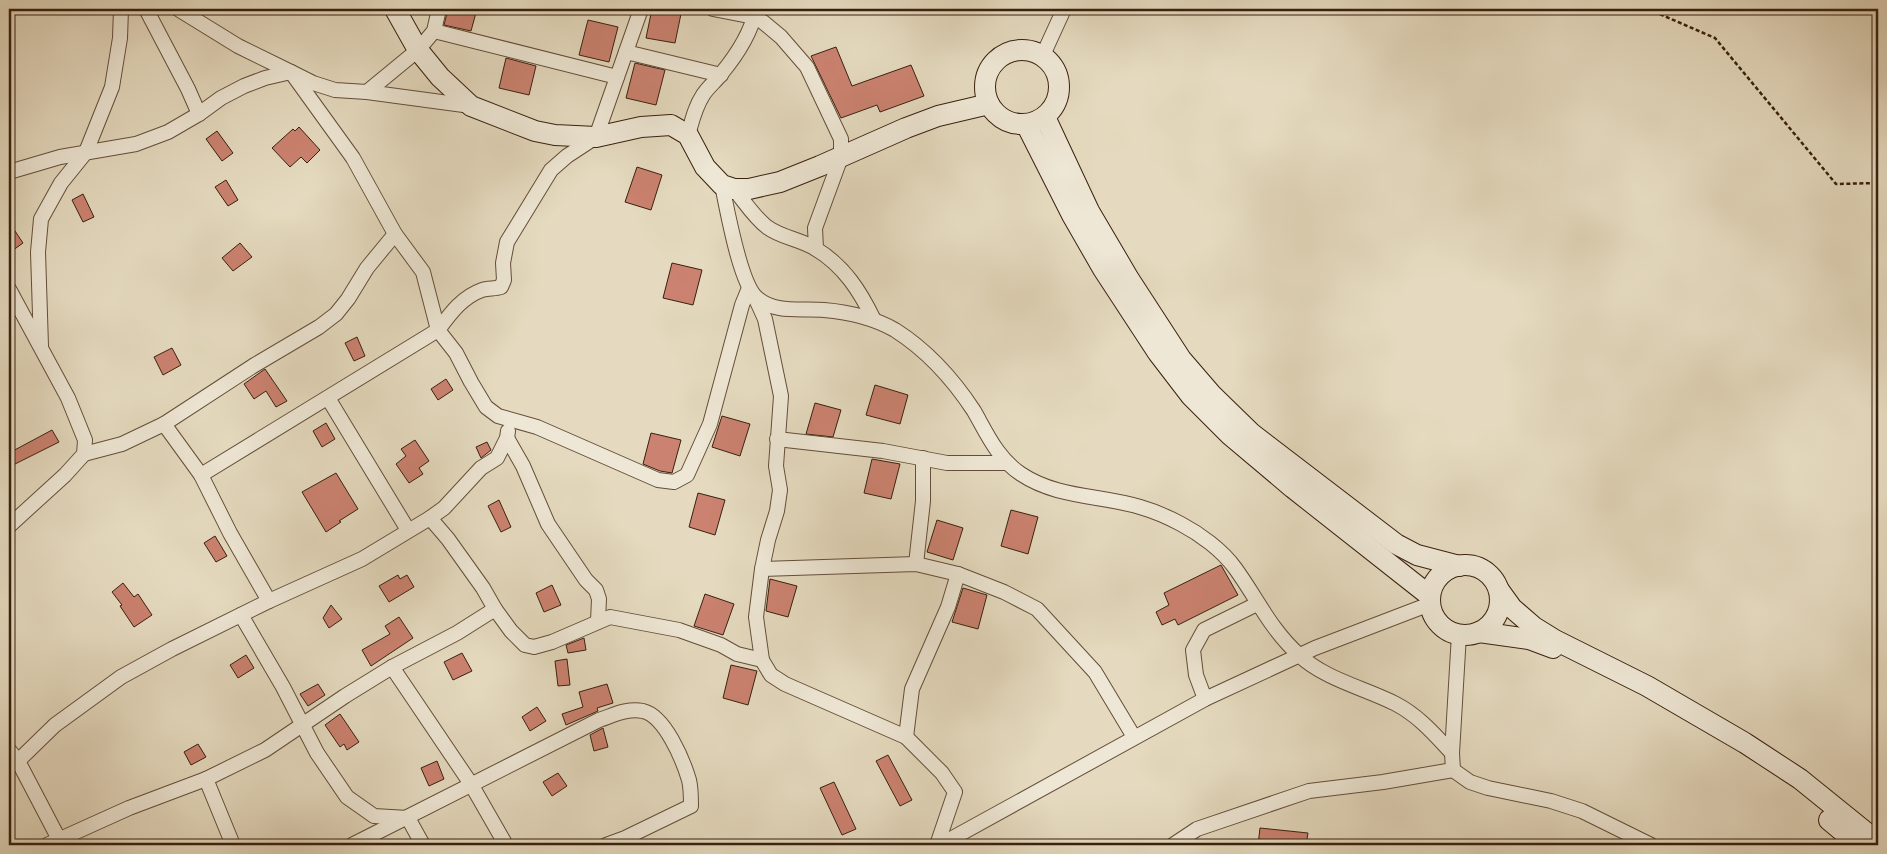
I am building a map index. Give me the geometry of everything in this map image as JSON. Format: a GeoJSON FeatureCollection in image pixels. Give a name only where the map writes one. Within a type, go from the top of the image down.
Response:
{"type":"FeatureCollection","features":[{"type":"Feature","properties":{"kind":"street"},"geometry":{"type":"LineString","coordinates":[[41,346],[38,252],[42,219],[61,183],[86,152],[112,87],[120,38],[121,9]]}},
{"type":"Feature","properties":{"kind":"street"},"geometry":{"type":"LineString","coordinates":[[146,9],[199,114]]}},
{"type":"Feature","properties":{"kind":"street"},"geometry":{"type":"LineString","coordinates":[[178,9],[238,46],[313,83],[335,90],[367,92],[471,106],[535,131],[555,135],[596,137],[660,125],[671,125],[688,135],[705,167],[728,187],[765,225],[779,234],[816,249],[848,275],[862,296],[874,320]]}},
{"type":"Feature","properties":{"kind":"street"},"geometry":{"type":"LineString","coordinates":[[395,9],[418,50],[440,77],[471,106]]}},
{"type":"Feature","properties":{"kind":"street"},"geometry":{"type":"LineString","coordinates":[[367,92],[418,50],[434,31],[439,9]]}},
{"type":"Feature","properties":{"kind":"street"},"geometry":{"type":"LineString","coordinates":[[201,475],[438,330],[456,306],[469,296],[479,291],[501,287],[504,280],[503,263],[507,242],[551,170],[566,156],[596,137],[641,9]]}},
{"type":"Feature","properties":{"kind":"street"},"geometry":{"type":"LineString","coordinates":[[714,9],[755,13],[781,37],[807,67],[841,139],[841,157],[816,223],[816,249]]}},
{"type":"Feature","properties":{"kind":"street"},"geometry":{"type":"LineString","coordinates":[[1043,55],[1064,9]]}},
{"type":"Feature","properties":{"kind":"street"},"geometry":{"type":"LineString","coordinates":[[688,135],[696,107],[704,93],[739,49],[755,13]]}},
{"type":"Feature","properties":{"kind":"street"},"geometry":{"type":"LineString","coordinates":[[434,31],[617,77]]}},
{"type":"Feature","properties":{"kind":"street"},"geometry":{"type":"LineString","coordinates":[[1015,50],[1029,50],[1043,55],[1052,63],[1058,74],[1060,86],[1056,103],[1045,117],[1026,124],[1010,123],[998,116],[989,104],[985,91],[986,77],[992,64],[1002,55],[1015,50]]}},
{"type":"Feature","properties":{"kind":"street"},"geometry":{"type":"LineString","coordinates":[[626,52],[721,74]]}},
{"type":"Feature","properties":{"kind":"street"},"geometry":{"type":"LineString","coordinates":[[9,172],[86,152],[136,144],[168,132],[199,114],[221,98],[244,86],[265,78],[291,72]]}},
{"type":"Feature","properties":{"kind":"street"},"geometry":{"type":"LineString","coordinates":[[291,72],[353,158],[395,234],[422,272],[438,330],[456,353],[486,407],[498,416],[538,426],[658,480],[674,482],[687,474],[710,424],[742,305],[752,293]]}},
{"type":"Feature","properties":{"kind":"street"},"geometry":{"type":"LineString","coordinates":[[728,187],[748,189],[780,182],[930,119],[989,104]]}},
{"type":"Feature","properties":{"kind":"street"},"geometry":{"type":"LineString","coordinates":[[1045,117],[1089,211],[1129,279],[1181,359],[1212,395],[1252,433],[1396,544],[1417,555],[1460,566],[1472,566],[1484,571],[1493,579],[1512,608],[1534,627],[1555,640],[1647,686],[1745,743],[1800,779],[1878,842]]}},
{"type":"Feature","properties":{"kind":"street"},"geometry":{"type":"LineString","coordinates":[[1026,124],[1072,215],[1103,269],[1158,353],[1191,396],[1229,434],[1430,600]]}},
{"type":"Feature","properties":{"kind":"street"},"geometry":{"type":"LineString","coordinates":[[728,187],[741,264],[752,293],[765,319],[781,396],[776,466],[780,490],[777,511],[762,569],[756,617],[762,660],[771,675],[785,684],[906,737],[942,773],[955,792],[939,845]]}},
{"type":"Feature","properties":{"kind":"street"},"geometry":{"type":"LineString","coordinates":[[9,526],[65,475],[84,454],[122,444],[164,424],[253,366],[319,327],[336,314],[348,300],[367,268],[395,234]]}},
{"type":"Feature","properties":{"kind":"street"},"geometry":{"type":"LineString","coordinates":[[752,293],[775,308],[841,312],[874,320],[899,333],[932,358],[962,394],[1006,463],[1022,475],[1054,490],[1139,506],[1184,526],[1210,543],[1234,566],[1271,626],[1298,655],[1314,667],[1397,705],[1420,720],[1452,753]]}},
{"type":"Feature","properties":{"kind":"street"},"geometry":{"type":"LineString","coordinates":[[11,296],[41,346],[81,426],[85,440],[84,454]]}},
{"type":"Feature","properties":{"kind":"street"},"geometry":{"type":"LineString","coordinates":[[328,398],[408,530]]}},
{"type":"Feature","properties":{"kind":"street"},"geometry":{"type":"LineString","coordinates":[[61,842],[13,755],[121,677],[172,649],[269,601],[362,558],[430,518],[444,508],[481,468],[497,458],[507,438],[510,420]]}},
{"type":"Feature","properties":{"kind":"street"},"geometry":{"type":"LineString","coordinates":[[164,424],[201,475],[230,533],[269,601]]}},
{"type":"Feature","properties":{"kind":"street"},"geometry":{"type":"LineString","coordinates":[[507,438],[523,466],[548,524],[586,580],[596,590],[599,599],[598,621]]}},
{"type":"Feature","properties":{"kind":"street"},"geometry":{"type":"LineString","coordinates":[[777,439],[883,451],[947,463],[1006,463]]}},
{"type":"Feature","properties":{"kind":"street"},"geometry":{"type":"LineString","coordinates":[[916,564],[923,501],[923,458]]}},
{"type":"Feature","properties":{"kind":"street"},"geometry":{"type":"LineString","coordinates":[[430,518],[448,539],[511,631],[525,645],[534,647],[552,642],[610,617],[679,630],[721,645],[737,654],[762,660]]}},
{"type":"Feature","properties":{"kind":"street"},"geometry":{"type":"LineString","coordinates":[[762,569],[916,564],[958,574],[1004,592],[1036,609],[1095,672],[1134,737]]}},
{"type":"Feature","properties":{"kind":"street"},"geometry":{"type":"LineString","coordinates":[[1460,566],[1446,571],[1435,582],[1430,600],[1433,614],[1446,629],[1468,635],[1479,632],[1490,625],[1497,615],[1500,603],[1499,590]]}},
{"type":"Feature","properties":{"kind":"street"},"geometry":{"type":"LineString","coordinates":[[906,737],[912,690],[948,607],[958,574]]}},
{"type":"Feature","properties":{"kind":"street"},"geometry":{"type":"LineString","coordinates":[[939,845],[1205,700],[1298,655],[1430,600]]}},
{"type":"Feature","properties":{"kind":"street"},"geometry":{"type":"LineString","coordinates":[[1205,700],[1196,675],[1193,650],[1204,630],[1257,604]]}},
{"type":"Feature","properties":{"kind":"street"},"geometry":{"type":"LineString","coordinates":[[47,845],[61,842],[129,808],[206,779],[265,750],[392,667],[457,633],[495,609]]}},
{"type":"Feature","properties":{"kind":"street"},"geometry":{"type":"LineString","coordinates":[[241,615],[283,687],[317,753],[347,797],[374,816],[408,818]]}},
{"type":"Feature","properties":{"kind":"street"},"geometry":{"type":"LineString","coordinates":[[1479,632],[1529,639],[1552,647],[1615,680],[1743,754],[1791,787],[1859,845]]}},
{"type":"Feature","properties":{"kind":"street"},"geometry":{"type":"LineString","coordinates":[[1453,770],[1452,753],[1459,634]]}},
{"type":"Feature","properties":{"kind":"street"},"geometry":{"type":"LineString","coordinates":[[392,667],[471,784],[506,845]]}},
{"type":"Feature","properties":{"kind":"street"},"geometry":{"type":"LineString","coordinates":[[352,845],[599,720],[626,710],[645,712],[658,719],[677,748],[689,781],[691,806],[606,845]]}},
{"type":"Feature","properties":{"kind":"street"},"geometry":{"type":"LineString","coordinates":[[1172,845],[1197,829],[1309,791],[1383,782],[1453,770],[1470,782],[1488,788],[1551,801],[1582,811],[1651,845]]}},
{"type":"Feature","properties":{"kind":"street"},"geometry":{"type":"LineString","coordinates":[[206,779],[233,845]]}},
{"type":"Feature","properties":{"kind":"street"},"geometry":{"type":"LineString","coordinates":[[408,818],[424,845]]}},
{"type":"Feature","properties":{"kind":"path"},"geometry":{"type":"LineString","coordinates":[[1648,9],[1714,38],[1836,184],[1878,183]]}},
{"type":"Feature","properties":{"kind":"building"},"geometry":{"type":"Polygon","coordinates":[[[448,9],[477,9],[471,31],[444,25],[448,9]]]}},
{"type":"Feature","properties":{"kind":"building"},"geometry":{"type":"Polygon","coordinates":[[[652,9],[682,9],[675,43],[646,38],[652,9]]]}},
{"type":"Feature","properties":{"kind":"building"},"geometry":{"type":"Polygon","coordinates":[[[588,20],[618,27],[609,62],[579,55],[588,20]]]}},
{"type":"Feature","properties":{"kind":"building"},"geometry":{"type":"Polygon","coordinates":[[[836,47],[852,86],[911,65],[924,96],[880,112],[877,105],[841,118],[811,56],[836,47]]]}},
{"type":"Feature","properties":{"kind":"building"},"geometry":{"type":"Polygon","coordinates":[[[506,58],[536,66],[529,95],[499,88],[506,58]]]}},
{"type":"Feature","properties":{"kind":"building"},"geometry":{"type":"Polygon","coordinates":[[[635,63],[665,70],[656,105],[626,98],[635,63]]]}},
{"type":"Feature","properties":{"kind":"building"},"geometry":{"type":"Polygon","coordinates":[[[299,127],[320,150],[307,163],[301,157],[290,167],[272,148],[293,129],[295,131],[299,127]]]}},
{"type":"Feature","properties":{"kind":"building"},"geometry":{"type":"Polygon","coordinates":[[[217,131],[233,153],[222,161],[206,139],[217,131]]]}},
{"type":"Feature","properties":{"kind":"building"},"geometry":{"type":"Polygon","coordinates":[[[637,167],[662,175],[651,210],[625,202],[637,167]]]}},
{"type":"Feature","properties":{"kind":"building"},"geometry":{"type":"Polygon","coordinates":[[[226,180],[238,200],[228,206],[215,187],[226,180]]]}},
{"type":"Feature","properties":{"kind":"building"},"geometry":{"type":"Polygon","coordinates":[[[83,194],[94,217],[83,222],[72,200],[83,194]]]}},
{"type":"Feature","properties":{"kind":"building"},"geometry":{"type":"Polygon","coordinates":[[[9,222],[23,243],[9,253],[9,222]]]}},
{"type":"Feature","properties":{"kind":"building"},"geometry":{"type":"Polygon","coordinates":[[[240,243],[252,257],[233,271],[222,258],[240,243]]]}},
{"type":"Feature","properties":{"kind":"building"},"geometry":{"type":"Polygon","coordinates":[[[672,263],[702,270],[693,305],[663,298],[672,263]]]}},
{"type":"Feature","properties":{"kind":"building"},"geometry":{"type":"Polygon","coordinates":[[[357,337],[365,356],[354,361],[345,343],[357,337]]]}},
{"type":"Feature","properties":{"kind":"building"},"geometry":{"type":"Polygon","coordinates":[[[172,348],[181,365],[163,375],[154,357],[172,348]]]}},
{"type":"Feature","properties":{"kind":"building"},"geometry":{"type":"Polygon","coordinates":[[[265,369],[287,401],[276,407],[266,391],[254,399],[244,384],[265,369]]]}},
{"type":"Feature","properties":{"kind":"building"},"geometry":{"type":"Polygon","coordinates":[[[446,379],[453,390],[438,400],[431,389],[446,379]]]}},
{"type":"Feature","properties":{"kind":"building"},"geometry":{"type":"Polygon","coordinates":[[[875,385],[908,395],[900,424],[866,415],[875,385]]]}},
{"type":"Feature","properties":{"kind":"building"},"geometry":{"type":"Polygon","coordinates":[[[815,403],[841,410],[833,437],[806,434],[815,403]]]}},
{"type":"Feature","properties":{"kind":"building"},"geometry":{"type":"Polygon","coordinates":[[[722,416],[750,424],[740,456],[712,447],[722,416]]]}},
{"type":"Feature","properties":{"kind":"building"},"geometry":{"type":"Polygon","coordinates":[[[326,423],[335,439],[322,447],[313,431],[326,423]]]}},
{"type":"Feature","properties":{"kind":"building"},"geometry":{"type":"Polygon","coordinates":[[[52,430],[59,442],[13,465],[9,453],[52,430]]]}},
{"type":"Feature","properties":{"kind":"building"},"geometry":{"type":"Polygon","coordinates":[[[651,433],[681,440],[672,473],[660,471],[643,464],[651,433]]]}},
{"type":"Feature","properties":{"kind":"building"},"geometry":{"type":"Polygon","coordinates":[[[415,440],[429,461],[419,468],[423,474],[409,483],[396,464],[406,456],[401,449],[415,440]]]}},
{"type":"Feature","properties":{"kind":"building"},"geometry":{"type":"Polygon","coordinates":[[[487,442],[491,450],[481,458],[476,447],[487,442]]]}},
{"type":"Feature","properties":{"kind":"building"},"geometry":{"type":"Polygon","coordinates":[[[872,459],[900,464],[891,499],[864,493],[872,459]]]}},
{"type":"Feature","properties":{"kind":"building"},"geometry":{"type":"Polygon","coordinates":[[[336,473],[358,509],[326,532],[302,492],[336,473]]]}},
{"type":"Feature","properties":{"kind":"building"},"geometry":{"type":"Polygon","coordinates":[[[698,493],[725,500],[715,535],[689,527],[698,493]]]}},
{"type":"Feature","properties":{"kind":"building"},"geometry":{"type":"Polygon","coordinates":[[[499,500],[511,527],[501,532],[488,506],[499,500]]]}},
{"type":"Feature","properties":{"kind":"building"},"geometry":{"type":"Polygon","coordinates":[[[1011,510],[1038,517],[1028,554],[1001,546],[1011,510]]]}},
{"type":"Feature","properties":{"kind":"building"},"geometry":{"type":"Polygon","coordinates":[[[937,520],[963,528],[953,560],[927,552],[937,520]]]}},
{"type":"Feature","properties":{"kind":"building"},"geometry":{"type":"Polygon","coordinates":[[[215,536],[227,556],[216,562],[204,543],[215,536]]]}},
{"type":"Feature","properties":{"kind":"building"},"geometry":{"type":"Polygon","coordinates":[[[1221,565],[1238,595],[1178,625],[1175,619],[1162,625],[1156,612],[1169,605],[1164,593],[1221,565]]]}},
{"type":"Feature","properties":{"kind":"building"},"geometry":{"type":"Polygon","coordinates":[[[398,575],[400,579],[407,575],[414,587],[389,602],[379,586],[398,575]]]}},
{"type":"Feature","properties":{"kind":"building"},"geometry":{"type":"Polygon","coordinates":[[[770,579],[797,586],[788,617],[766,611],[770,579]]]}},
{"type":"Feature","properties":{"kind":"building"},"geometry":{"type":"Polygon","coordinates":[[[123,583],[134,597],[138,594],[152,615],[134,627],[120,606],[122,605],[112,592],[123,583]]]}},
{"type":"Feature","properties":{"kind":"building"},"geometry":{"type":"Polygon","coordinates":[[[552,585],[561,605],[544,612],[536,593],[552,585]]]}},
{"type":"Feature","properties":{"kind":"building"},"geometry":{"type":"Polygon","coordinates":[[[963,588],[987,595],[978,629],[952,622],[963,588]]]}},
{"type":"Feature","properties":{"kind":"building"},"geometry":{"type":"Polygon","coordinates":[[[705,594],[734,604],[723,635],[694,626],[705,594]]]}},
{"type":"Feature","properties":{"kind":"building"},"geometry":{"type":"Polygon","coordinates":[[[331,605],[342,619],[329,628],[323,618],[331,605]]]}},
{"type":"Feature","properties":{"kind":"building"},"geometry":{"type":"Polygon","coordinates":[[[399,617],[413,638],[371,666],[362,650],[390,634],[385,626],[399,617]]]}},
{"type":"Feature","properties":{"kind":"building"},"geometry":{"type":"Polygon","coordinates":[[[584,638],[586,650],[568,653],[566,645],[584,638]]]}},
{"type":"Feature","properties":{"kind":"building"},"geometry":{"type":"Polygon","coordinates":[[[462,653],[472,671],[453,680],[444,662],[462,653]]]}},
{"type":"Feature","properties":{"kind":"building"},"geometry":{"type":"Polygon","coordinates":[[[246,655],[254,668],[238,678],[230,665],[246,655]]]}},
{"type":"Feature","properties":{"kind":"building"},"geometry":{"type":"Polygon","coordinates":[[[567,659],[570,685],[558,686],[555,661],[567,659]]]}},
{"type":"Feature","properties":{"kind":"building"},"geometry":{"type":"Polygon","coordinates":[[[731,665],[757,671],[748,705],[723,698],[731,665]]]}},
{"type":"Feature","properties":{"kind":"building"},"geometry":{"type":"Polygon","coordinates":[[[318,684],[325,695],[308,706],[300,694],[318,684]]]}},
{"type":"Feature","properties":{"kind":"building"},"geometry":{"type":"Polygon","coordinates":[[[607,684],[613,703],[597,708],[598,711],[566,725],[562,714],[583,707],[579,692],[607,684]]]}},
{"type":"Feature","properties":{"kind":"building"},"geometry":{"type":"Polygon","coordinates":[[[537,707],[546,721],[530,731],[522,717],[537,707]]]}},
{"type":"Feature","properties":{"kind":"building"},"geometry":{"type":"Polygon","coordinates":[[[340,714],[359,742],[347,750],[344,744],[340,747],[325,725],[340,714]]]}},
{"type":"Feature","properties":{"kind":"building"},"geometry":{"type":"Polygon","coordinates":[[[603,728],[608,747],[594,751],[590,735],[603,728]]]}},
{"type":"Feature","properties":{"kind":"building"},"geometry":{"type":"Polygon","coordinates":[[[198,744],[206,757],[191,765],[184,752],[198,744]]]}},
{"type":"Feature","properties":{"kind":"building"},"geometry":{"type":"Polygon","coordinates":[[[888,755],[912,800],[900,806],[876,761],[888,755]]]}},
{"type":"Feature","properties":{"kind":"building"},"geometry":{"type":"Polygon","coordinates":[[[437,761],[444,779],[429,786],[421,768],[437,761]]]}},
{"type":"Feature","properties":{"kind":"building"},"geometry":{"type":"Polygon","coordinates":[[[558,773],[567,786],[552,796],[543,782],[558,773]]]}},
{"type":"Feature","properties":{"kind":"building"},"geometry":{"type":"Polygon","coordinates":[[[834,782],[856,829],[842,835],[820,788],[834,782]]]}},
{"type":"Feature","properties":{"kind":"building"},"geometry":{"type":"Polygon","coordinates":[[[1260,828],[1308,833],[1306,845],[1258,845],[1260,828]]]}}]}
